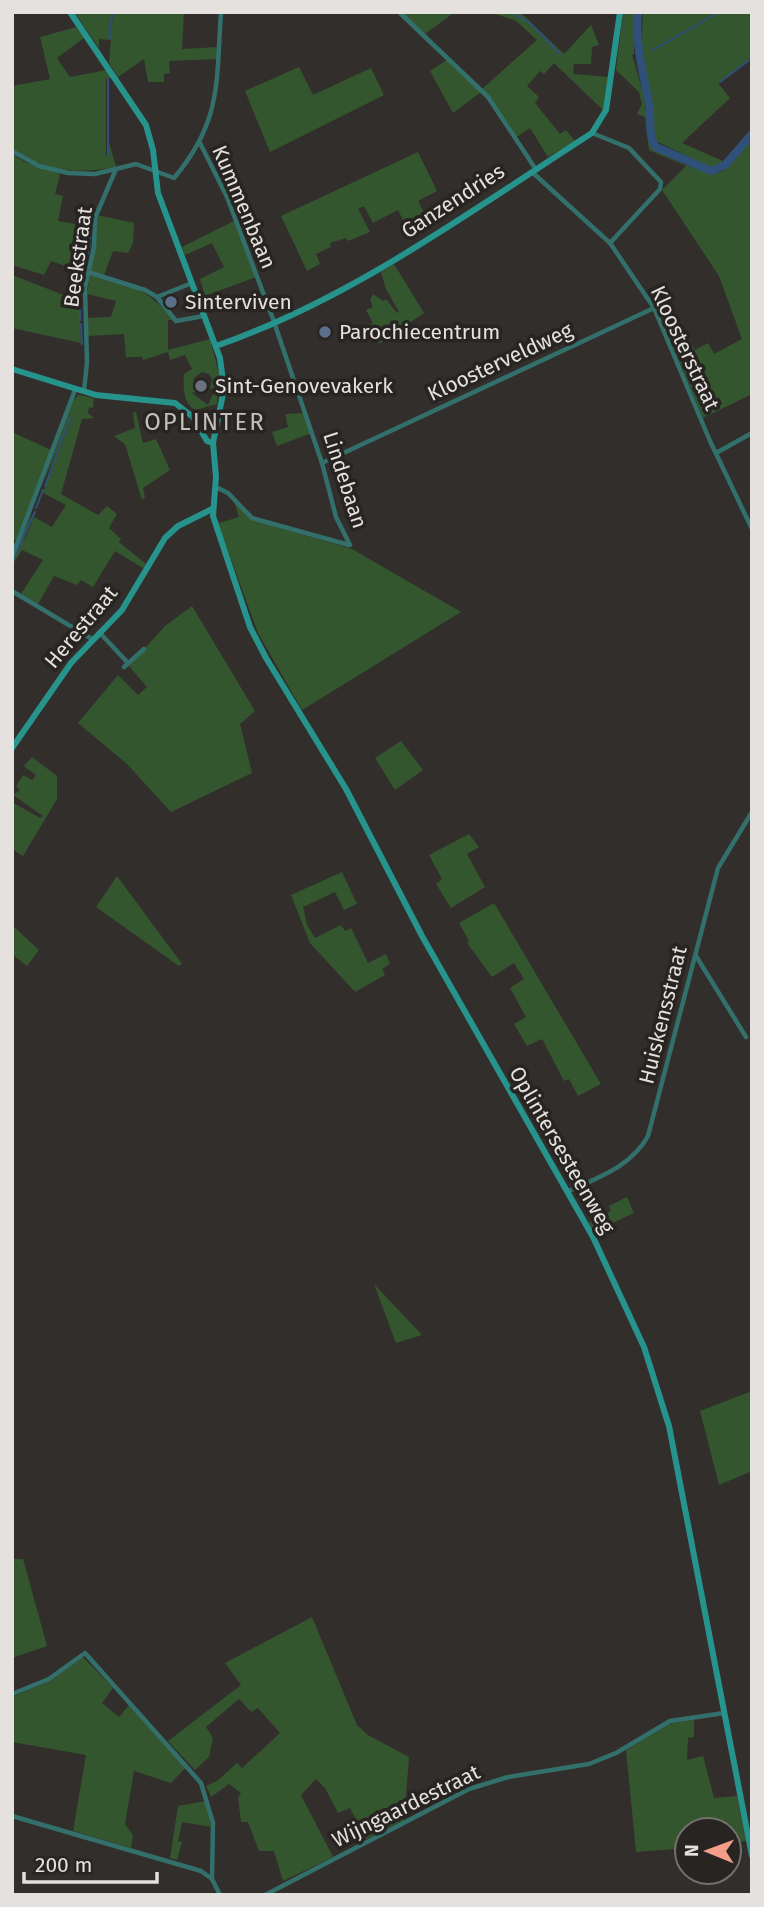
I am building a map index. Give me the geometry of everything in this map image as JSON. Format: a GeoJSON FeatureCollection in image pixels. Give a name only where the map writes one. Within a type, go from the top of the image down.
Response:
{"type":"FeatureCollection","features":[{"type":"Feature","properties":{"kind":"street"},"geometry":{"type":"LineString","coordinates":[[70,12],[142,115],[150,136],[158,193],[216,346],[224,389],[213,443],[216,487],[212,509]]}},
{"type":"Feature","properties":{"kind":"street","name":"Kummenbaan"},"geometry":{"type":"LineString","coordinates":[[155,171],[174,178],[200,143],[212,117],[221,12]]}},
{"type":"Feature","properties":{"kind":"street","name":"Kloosterstraat"},"geometry":{"type":"LineString","coordinates":[[399,12],[488,97],[533,170],[610,243],[654,308],[716,453],[752,529]]}},
{"type":"Feature","properties":{"kind":"street"},"geometry":{"type":"LineString","coordinates":[[610,243],[660,189],[661,182],[629,148],[592,133],[606,110],[620,12]]}},
{"type":"Feature","properties":{"kind":"street","name":"Ganzendries"},"geometry":{"type":"LineString","coordinates":[[216,346],[273,323],[391,262],[592,133]]}},
{"type":"Feature","properties":{"kind":"street","name":"Kummenbaan"},"geometry":{"type":"LineString","coordinates":[[200,143],[227,197],[273,323]]}},
{"type":"Feature","properties":{"kind":"street"},"geometry":{"type":"LineString","coordinates":[[12,151],[39,166],[68,173],[88,175],[136,164],[155,171]]}},
{"type":"Feature","properties":{"kind":"street","name":"Beekstraat"},"geometry":{"type":"LineString","coordinates":[[83,392],[88,272],[97,209],[116,169]]}},
{"type":"Feature","properties":{"kind":"street"},"geometry":{"type":"LineString","coordinates":[[88,272],[135,285],[156,297],[176,321],[204,316]]}},
{"type":"Feature","properties":{"kind":"street"},"geometry":{"type":"LineString","coordinates":[[156,297],[192,283]]}},
{"type":"Feature","properties":{"kind":"street","name":"Kloosterveldweg"},"geometry":{"type":"LineString","coordinates":[[322,463],[654,308]]}},
{"type":"Feature","properties":{"kind":"street","name":"Lindebaan"},"geometry":{"type":"LineString","coordinates":[[216,487],[228,493],[252,518],[350,545],[335,517],[322,463],[273,323]]}},
{"type":"Feature","properties":{"kind":"street"},"geometry":{"type":"LineString","coordinates":[[12,369],[83,392],[175,403],[187,412],[207,441],[213,443]]}},
{"type":"Feature","properties":{"kind":"street"},"geometry":{"type":"LineString","coordinates":[[12,556],[75,390]]}},
{"type":"Feature","properties":{"kind":"street"},"geometry":{"type":"LineString","coordinates":[[716,453],[752,433]]}},
{"type":"Feature","properties":{"kind":"street","name":"Herestraat"},"geometry":{"type":"LineString","coordinates":[[12,748],[71,663],[121,610],[170,531],[212,509]]}},
{"type":"Feature","properties":{"kind":"street","name":"Oplintersesteenweg"},"geometry":{"type":"LineString","coordinates":[[212,509],[219,540],[257,642],[346,789],[426,943],[593,1237],[644,1347],[659,1386],[752,1856]]}},
{"type":"Feature","properties":{"kind":"street"},"geometry":{"type":"LineString","coordinates":[[12,591],[92,639]]}},
{"type":"Feature","properties":{"kind":"street"},"geometry":{"type":"LineString","coordinates":[[100,633],[126,665],[144,649]]}},
{"type":"Feature","properties":{"kind":"street","name":"Huiskensstraat"},"geometry":{"type":"LineString","coordinates":[[567,1192],[622,1165],[634,1156],[648,1136],[721,861],[752,811]]}},
{"type":"Feature","properties":{"kind":"street"},"geometry":{"type":"LineString","coordinates":[[695,955],[746,1037]]}},
{"type":"Feature","properties":{"kind":"street"},"geometry":{"type":"LineString","coordinates":[[12,1694],[49,1679],[85,1653],[201,1783],[213,1823],[212,1879],[220,1895]]}},
{"type":"Feature","properties":{"kind":"street","name":"Wijngaardestraat"},"geometry":{"type":"LineString","coordinates":[[265,1895],[469,1789],[508,1777],[589,1764],[616,1753],[670,1721],[724,1713]]}},
{"type":"Feature","properties":{"kind":"street"},"geometry":{"type":"LineString","coordinates":[[12,1816],[194,1869],[212,1879]]}},
{"type":"Feature","properties":{"kind":"green space"},"geometry":{"type":"Polygon","coordinates":[[[74,12],[111,12],[110,40],[99,39],[99,48],[74,12]]]}},
{"type":"Feature","properties":{"kind":"green space"},"geometry":{"type":"Polygon","coordinates":[[[113,12],[184,12],[182,49],[218,47],[217,59],[169,61],[170,73],[164,74],[164,82],[148,82],[144,59],[118,77],[109,63],[113,12]]]}},
{"type":"Feature","properties":{"kind":"green space"},"geometry":{"type":"Polygon","coordinates":[[[401,12],[455,12],[425,34],[401,12]]]}},
{"type":"Feature","properties":{"kind":"green space"},"geometry":{"type":"Polygon","coordinates":[[[490,12],[520,12],[564,54],[591,25],[599,45],[592,47],[591,64],[574,64],[573,74],[609,77],[604,111],[554,63],[544,74],[540,71],[527,86],[539,97],[535,103],[560,134],[566,130],[575,141],[548,157],[530,128],[515,138],[482,89],[537,40],[516,21],[490,12]]]}},
{"type":"Feature","properties":{"kind":"green space"},"geometry":{"type":"Polygon","coordinates":[[[623,12],[635,12],[632,55],[643,92],[651,146],[687,165],[717,173],[731,164],[752,137],[752,394],[703,418],[670,339],[685,331],[695,350],[708,343],[714,354],[742,339],[719,276],[662,190],[686,166],[649,150],[645,117],[637,114],[642,104],[639,92],[616,70],[623,12]]]}},
{"type":"Feature","properties":{"kind":"green space"},"geometry":{"type":"Polygon","coordinates":[[[643,12],[752,12],[752,57],[718,83],[730,98],[682,143],[723,161],[716,167],[707,166],[656,141],[641,61],[643,12]]]}},
{"type":"Feature","properties":{"kind":"green space"},"geometry":{"type":"Polygon","coordinates":[[[76,27],[84,38],[57,58],[70,77],[107,70],[113,78],[106,78],[106,156],[109,155],[108,139],[116,167],[75,171],[49,167],[12,148],[12,86],[50,79],[40,37],[76,27]]]}},
{"type":"Feature","properties":{"kind":"green space"},"geometry":{"type":"Polygon","coordinates":[[[447,60],[481,92],[453,113],[430,71],[447,60]]]}},
{"type":"Feature","properties":{"kind":"green space"},"geometry":{"type":"Polygon","coordinates":[[[299,67],[313,95],[371,68],[384,95],[270,152],[245,91],[299,67]]]}},
{"type":"Feature","properties":{"kind":"green space"},"geometry":{"type":"Polygon","coordinates":[[[418,152],[437,191],[418,201],[427,218],[407,228],[398,210],[373,223],[364,206],[358,209],[370,232],[348,241],[346,238],[330,243],[331,247],[316,254],[320,264],[307,271],[281,216],[418,152]]]}},
{"type":"Feature","properties":{"kind":"green space"},"geometry":{"type":"Polygon","coordinates":[[[12,154],[25,162],[60,174],[55,194],[63,196],[58,221],[75,224],[74,242],[83,243],[83,229],[90,229],[82,272],[51,261],[44,275],[12,265],[12,154]]]}},
{"type":"Feature","properties":{"kind":"green space"},"geometry":{"type":"Polygon","coordinates":[[[97,215],[134,223],[133,243],[128,253],[113,251],[104,275],[90,271],[97,215]]]}},
{"type":"Feature","properties":{"kind":"green space"},"geometry":{"type":"Polygon","coordinates":[[[234,221],[256,277],[205,296],[200,279],[224,267],[212,243],[185,255],[182,247],[234,221]]]}},
{"type":"Feature","properties":{"kind":"green space"},"geometry":{"type":"Polygon","coordinates":[[[394,264],[424,313],[379,344],[369,325],[373,323],[366,310],[373,307],[370,300],[373,294],[383,301],[386,299],[397,313],[399,312],[386,289],[381,272],[394,264]]]}},
{"type":"Feature","properties":{"kind":"green space"},"geometry":{"type":"Polygon","coordinates":[[[12,275],[79,301],[81,343],[12,328],[12,275]]]}},
{"type":"Feature","properties":{"kind":"green space"},"geometry":{"type":"Polygon","coordinates":[[[90,275],[114,280],[146,294],[156,301],[172,320],[168,320],[168,350],[210,339],[219,374],[217,404],[195,410],[188,403],[184,374],[192,369],[185,355],[170,360],[168,352],[143,360],[142,357],[126,357],[124,334],[88,336],[86,318],[111,317],[116,301],[87,294],[90,275]],[[202,372],[194,378],[193,387],[198,387],[198,391],[192,393],[208,405],[216,387],[210,389],[212,379],[209,374],[202,372]]]}},
{"type":"Feature","properties":{"kind":"green space"},"geometry":{"type":"Polygon","coordinates":[[[79,395],[94,398],[93,408],[89,407],[88,413],[94,418],[82,419],[61,494],[98,515],[107,506],[117,514],[109,528],[121,539],[119,542],[146,564],[143,568],[115,551],[93,587],[81,580],[77,585],[54,576],[38,604],[21,594],[43,560],[22,550],[12,565],[12,560],[32,512],[23,544],[34,517],[52,527],[66,505],[43,493],[71,419],[42,485],[73,400],[79,395]]]}},
{"type":"Feature","properties":{"kind":"green space"},"geometry":{"type":"Polygon","coordinates":[[[136,412],[143,443],[156,439],[170,470],[143,488],[145,497],[142,500],[125,444],[114,436],[135,428],[133,413],[136,412]]]}},
{"type":"Feature","properties":{"kind":"green space"},"geometry":{"type":"Polygon","coordinates":[[[305,413],[312,433],[277,446],[272,432],[288,427],[285,414],[305,413]]]}},
{"type":"Feature","properties":{"kind":"green space"},"geometry":{"type":"Polygon","coordinates":[[[12,432],[51,450],[17,541],[12,539],[12,432]]]}},
{"type":"Feature","properties":{"kind":"green space"},"geometry":{"type":"Polygon","coordinates":[[[234,501],[252,520],[352,549],[461,612],[302,710],[258,633],[221,532],[219,523],[239,517],[234,501]]]}},
{"type":"Feature","properties":{"kind":"green space"},"geometry":{"type":"Polygon","coordinates":[[[192,606],[255,711],[240,724],[252,773],[171,812],[127,764],[78,723],[118,675],[138,695],[147,687],[129,666],[165,626],[192,606]]]}},
{"type":"Feature","properties":{"kind":"green space"},"geometry":{"type":"Polygon","coordinates":[[[401,741],[423,770],[395,790],[375,758],[401,741]]]}},
{"type":"Feature","properties":{"kind":"green space"},"geometry":{"type":"Polygon","coordinates":[[[32,757],[57,776],[57,799],[23,856],[12,849],[12,802],[40,818],[43,816],[13,795],[20,790],[16,786],[23,775],[32,780],[36,775],[24,766],[32,757]]]}},
{"type":"Feature","properties":{"kind":"green space"},"geometry":{"type":"Polygon","coordinates":[[[469,834],[479,847],[467,854],[485,887],[451,908],[436,884],[442,879],[429,855],[469,834]]]}},
{"type":"Feature","properties":{"kind":"green space"},"geometry":{"type":"Polygon","coordinates":[[[342,872],[357,904],[344,910],[335,892],[303,907],[307,925],[315,938],[341,925],[345,931],[351,928],[368,963],[386,954],[390,964],[382,969],[385,975],[355,992],[310,943],[291,895],[342,872]]]}},
{"type":"Feature","properties":{"kind":"green space"},"geometry":{"type":"Polygon","coordinates":[[[117,876],[182,964],[179,966],[96,907],[117,876]]]}},
{"type":"Feature","properties":{"kind":"green space"},"geometry":{"type":"Polygon","coordinates":[[[494,903],[601,1084],[578,1096],[569,1079],[564,1081],[542,1039],[527,1046],[514,1024],[526,1017],[510,988],[524,979],[514,963],[492,977],[467,943],[469,941],[459,923],[494,903]]]}},
{"type":"Feature","properties":{"kind":"green space"},"geometry":{"type":"Polygon","coordinates":[[[12,925],[39,950],[27,966],[12,954],[12,925]]]}},
{"type":"Feature","properties":{"kind":"green space"},"geometry":{"type":"Polygon","coordinates":[[[627,1197],[634,1213],[593,1232],[589,1222],[611,1211],[609,1206],[627,1197]]]}},
{"type":"Feature","properties":{"kind":"green space"},"geometry":{"type":"Polygon","coordinates":[[[374,1284],[422,1335],[396,1343],[374,1284]]]}},
{"type":"Feature","properties":{"kind":"green space"},"geometry":{"type":"Polygon","coordinates":[[[752,1391],[752,1471],[719,1485],[700,1411],[752,1391]]]}},
{"type":"Feature","properties":{"kind":"green space"},"geometry":{"type":"Polygon","coordinates":[[[12,1559],[23,1559],[47,1646],[12,1658],[12,1559]]]}},
{"type":"Feature","properties":{"kind":"green space"},"geometry":{"type":"Polygon","coordinates":[[[312,1617],[357,1725],[368,1735],[409,1757],[404,1820],[366,1839],[350,1808],[338,1813],[325,1788],[316,1779],[301,1795],[333,1857],[283,1881],[274,1851],[259,1851],[248,1822],[241,1822],[238,1797],[241,1793],[229,1784],[211,1797],[206,1786],[217,1781],[237,1763],[242,1768],[280,1733],[258,1708],[251,1712],[239,1699],[206,1727],[213,1738],[209,1757],[195,1770],[168,1741],[241,1685],[225,1663],[312,1617]]]}},
{"type":"Feature","properties":{"kind":"green space"},"geometry":{"type":"Polygon","coordinates":[[[83,1657],[113,1688],[102,1703],[119,1717],[129,1705],[186,1767],[171,1783],[134,1771],[125,1824],[133,1835],[131,1848],[73,1831],[86,1755],[12,1742],[12,1697],[50,1681],[83,1657]]]}},
{"type":"Feature","properties":{"kind":"green space"},"geometry":{"type":"Polygon","coordinates":[[[694,1719],[694,1737],[688,1738],[687,1760],[703,1756],[714,1798],[737,1796],[741,1816],[673,1816],[673,1849],[636,1852],[626,1750],[669,1724],[694,1719]]]}},
{"type":"Feature","properties":{"kind":"green space"},"geometry":{"type":"Polygon","coordinates":[[[206,1801],[211,1827],[182,1822],[178,1841],[182,1842],[177,1860],[170,1858],[178,1806],[206,1801]]]}},
{"type":"Feature","properties":{"kind":"waterway"},"geometry":{"type":"LineString","coordinates":[[110,39],[112,12]]}},
{"type":"Feature","properties":{"kind":"waterway"},"geometry":{"type":"LineString","coordinates":[[511,12],[531,24],[560,54]]}},
{"type":"Feature","properties":{"kind":"waterway"},"geometry":{"type":"LineString","coordinates":[[638,12],[639,48],[650,109],[650,127],[656,147],[711,171],[725,165],[752,134]]}},
{"type":"Feature","properties":{"kind":"waterway"},"geometry":{"type":"LineString","coordinates":[[653,50],[719,12]]}},
{"type":"Feature","properties":{"kind":"waterway"},"geometry":{"type":"LineString","coordinates":[[720,82],[752,58]]}},
{"type":"Feature","properties":{"kind":"waterway"},"geometry":{"type":"LineString","coordinates":[[108,79],[108,155]]}},
{"type":"Feature","properties":{"kind":"waterway"},"geometry":{"type":"LineString","coordinates":[[83,273],[90,245],[90,222]]}},
{"type":"Feature","properties":{"kind":"waterway"},"geometry":{"type":"LineString","coordinates":[[81,294],[82,277]]}},
{"type":"Feature","properties":{"kind":"waterway"},"geometry":{"type":"LineString","coordinates":[[80,300],[80,320]]}},
{"type":"Feature","properties":{"kind":"waterway"},"geometry":{"type":"LineString","coordinates":[[81,324],[82,344]]}},
{"type":"Feature","properties":{"kind":"waterway"},"geometry":{"type":"LineString","coordinates":[[45,486],[70,418]]}},
{"type":"Feature","properties":{"kind":"waterway"},"geometry":{"type":"LineString","coordinates":[[36,508],[43,490]]}},
{"type":"Feature","properties":{"kind":"waterway"},"geometry":{"type":"LineString","coordinates":[[12,562],[35,512]]}},
{"type":"Feature","properties":{"kind":"place","name":"Sinterviven"},"geometry":{"type":"Point","coordinates":[171,302]}},
{"type":"Feature","properties":{"kind":"place","name":"Parochiecentrum"},"geometry":{"type":"Point","coordinates":[325,332]}},
{"type":"Feature","properties":{"kind":"place","name":"Sint-Genovevakerk"},"geometry":{"type":"Point","coordinates":[201,386]}},
{"type":"Feature","properties":{"kind":"district","name":"OPLINTER"},"geometry":{"type":"Point","coordinates":[205,422]}}]}
